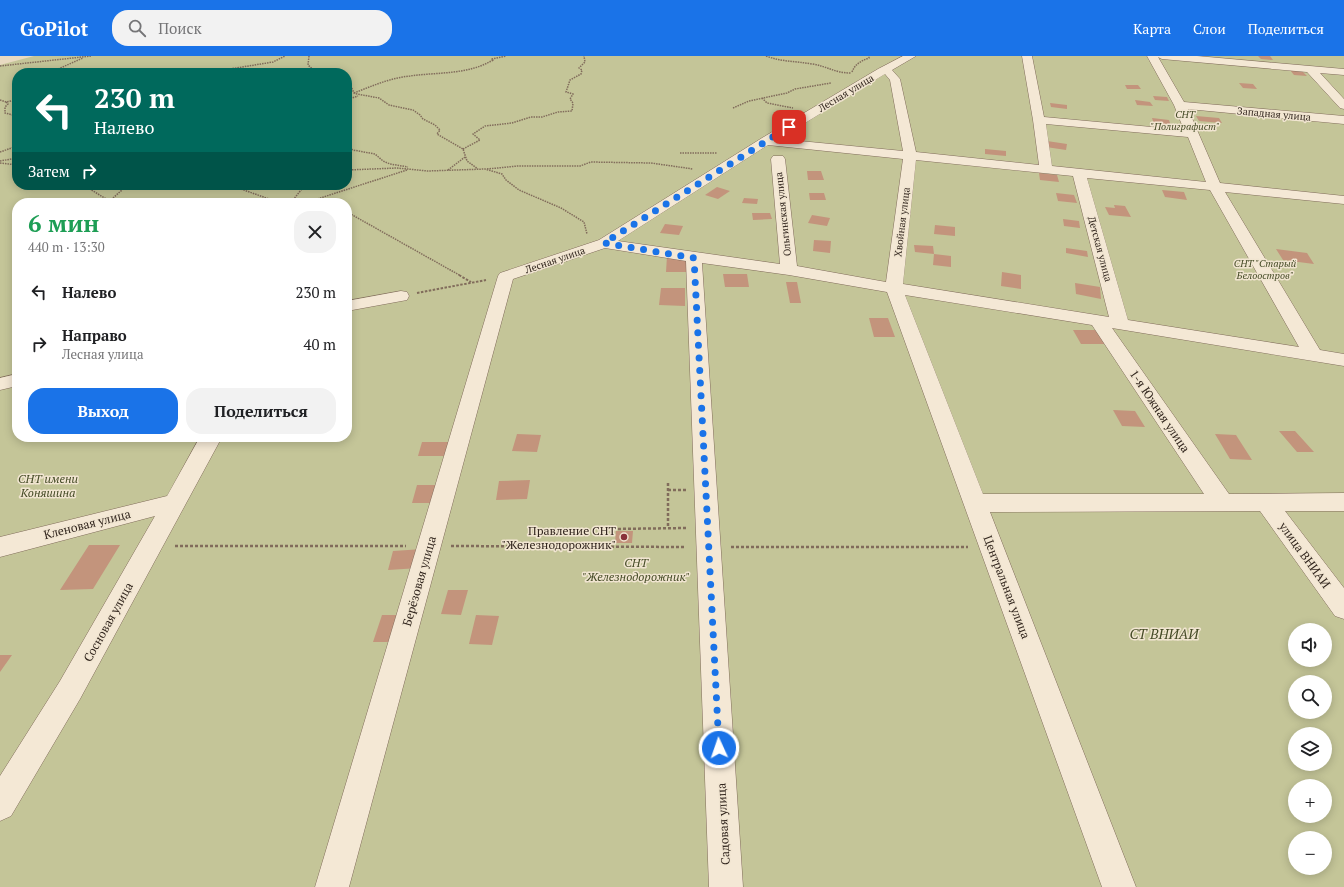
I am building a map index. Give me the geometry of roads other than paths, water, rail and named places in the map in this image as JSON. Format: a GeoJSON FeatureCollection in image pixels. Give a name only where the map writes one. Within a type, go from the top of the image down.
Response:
{"type":"FeatureCollection","features":[{"type":"Feature","properties":{"kind":"street","name":"Лесная улица"},"geometry":{"type":"LineString","coordinates":[[506,276],[604,243],[766,141],[886,69],[911,56]]}},
{"type":"Feature","properties":{"kind":"street"},"geometry":{"type":"LineString","coordinates":[[1027,56],[1039,120],[1046,170]]}},
{"type":"Feature","properties":{"kind":"street"},"geometry":{"type":"LineString","coordinates":[[1152,56],[1180,105],[1216,187],[1319,356],[1344,377]]}},
{"type":"Feature","properties":{"kind":"street"},"geometry":{"type":"LineString","coordinates":[[1162,56],[1344,72]]}},
{"type":"Feature","properties":{"kind":"street"},"geometry":{"type":"LineString","coordinates":[[1278,56],[1288,67]]}},
{"type":"Feature","properties":{"kind":"street","name":"Хвойная улица"},"geometry":{"type":"LineString","coordinates":[[886,69],[895,79],[910,156],[894,288]]}},
{"type":"Feature","properties":{"kind":"street"},"geometry":{"type":"LineString","coordinates":[[1310,69],[1344,106]]}},
{"type":"Feature","properties":{"kind":"street","name":"Западная улица"},"geometry":{"type":"LineString","coordinates":[[1180,105],[1344,120]]}},
{"type":"Feature","properties":{"kind":"street"},"geometry":{"type":"LineString","coordinates":[[1039,120],[1192,134]]}},
{"type":"Feature","properties":{"kind":"street"},"geometry":{"type":"LineString","coordinates":[[766,141],[1344,200]]}},
{"type":"Feature","properties":{"kind":"street","name":"Ольгинская улица"},"geometry":{"type":"LineString","coordinates":[[778,159],[789,270]]}},
{"type":"Feature","properties":{"kind":"street","name":"Детская улица"},"geometry":{"type":"LineString","coordinates":[[1079,173],[1120,324]]}},
{"type":"Feature","properties":{"kind":"street"},"geometry":{"type":"LineString","coordinates":[[604,243],[694,258],[789,270],[1344,360]]}},
{"type":"Feature","properties":{"kind":"street","name":"Садовая улица"},"geometry":{"type":"LineString","coordinates":[[694,258],[726,887]]}},
{"type":"Feature","properties":{"kind":"street","name":"Берёзовая улица"},"geometry":{"type":"LineString","coordinates":[[332,887],[506,276]]}},
{"type":"Feature","properties":{"kind":"street","name":"Центральная улица"},"geometry":{"type":"LineString","coordinates":[[894,288],[1120,887]]}},
{"type":"Feature","properties":{"kind":"street"},"geometry":{"type":"LineString","coordinates":[[352,305],[401,296]]}},
{"type":"Feature","properties":{"kind":"street","name":"1-я Южная улица"},"geometry":{"type":"LineString","coordinates":[[1098,320],[1222,502]]}},
{"type":"Feature","properties":{"kind":"street"},"geometry":{"type":"LineString","coordinates":[[0,384],[12,381]]}},
{"type":"Feature","properties":{"kind":"street","name":"Сосновая улица"},"geometry":{"type":"LineString","coordinates":[[0,805],[70,690],[208,442]]}},
{"type":"Feature","properties":{"kind":"street","name":"Кленовая улица"},"geometry":{"type":"LineString","coordinates":[[0,547],[175,502]]}},
{"type":"Feature","properties":{"kind":"street","name":"улица ВНИАИ"},"geometry":{"type":"LineString","coordinates":[[1266,502],[1344,608]]}},
{"type":"Feature","properties":{"kind":"street"},"geometry":{"type":"LineString","coordinates":[[975,503],[1344,502]]}},
{"type":"Feature","properties":{"kind":"place","name":"Правление СНТ \"Железнодорожник\""},"geometry":{"type":"Point","coordinates":[624,537]}},
{"type":"Feature","properties":{"kind":"park label","name":"СНТ \"Полиграфист\""},"geometry":{"type":"Point","coordinates":[1185,120]}},
{"type":"Feature","properties":{"kind":"park label","name":"СНТ \"Старый Белоостров\""},"geometry":{"type":"Point","coordinates":[1265,268]}},
{"type":"Feature","properties":{"kind":"park label","name":"СНТ имени Коняшина"},"geometry":{"type":"Point","coordinates":[48,485]}},
{"type":"Feature","properties":{"kind":"park label","name":"СНТ \"Железнодорожник\""},"geometry":{"type":"Point","coordinates":[636,569]}},
{"type":"Feature","properties":{"kind":"park label","name":"СТ ВНИАИ"},"geometry":{"type":"Point","coordinates":[1164,633]}}]}
